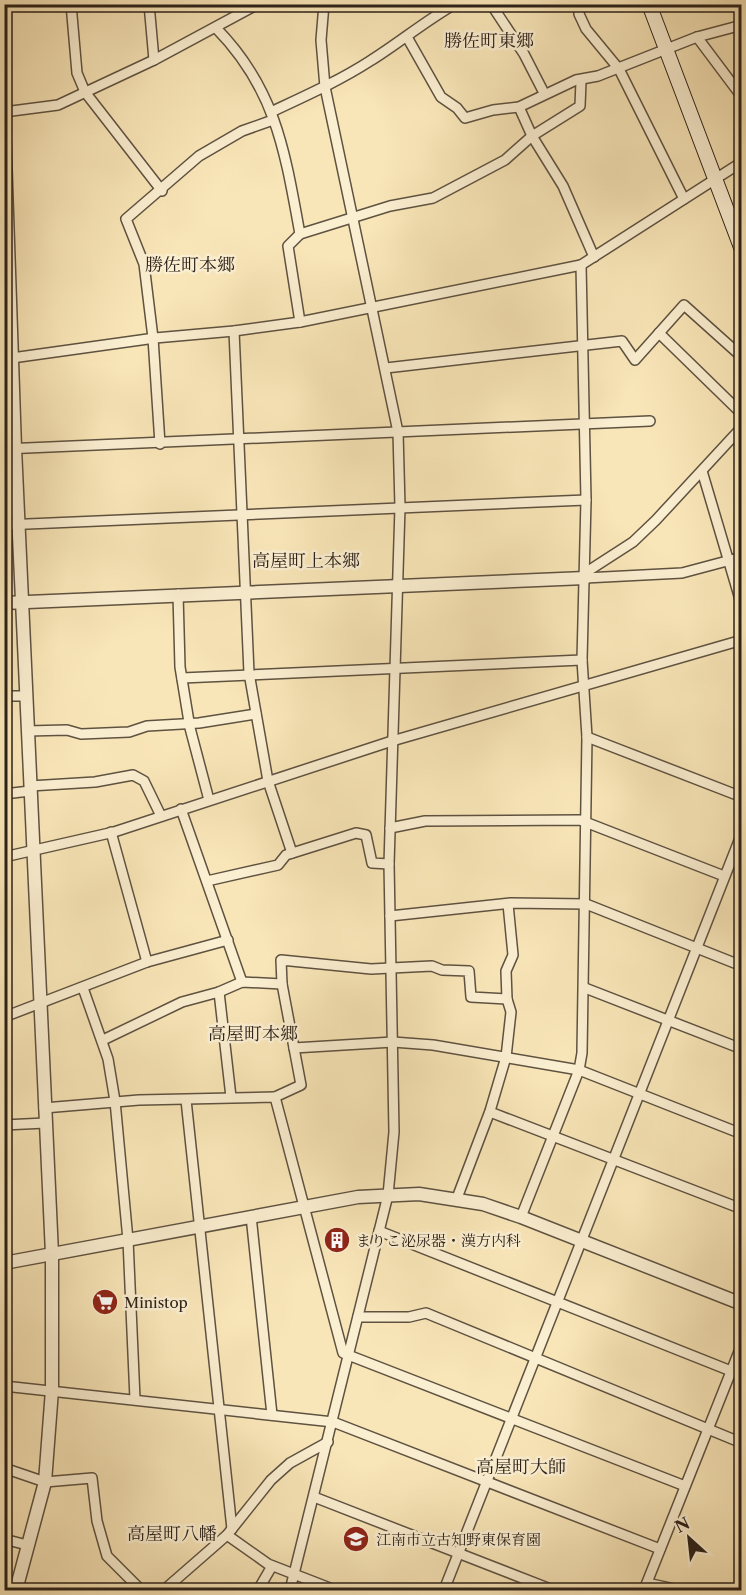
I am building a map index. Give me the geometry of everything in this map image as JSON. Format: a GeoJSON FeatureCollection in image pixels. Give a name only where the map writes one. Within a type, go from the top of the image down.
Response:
{"type":"FeatureCollection","features":[{"type":"Feature","properties":{"kind":"main road"},"geometry":{"type":"LineString","coordinates":[[649,4],[741,250]]}},
{"type":"Feature","properties":{"kind":"street"},"geometry":{"type":"LineString","coordinates":[[71,4],[77,73],[85,92],[162,191]]}},
{"type":"Feature","properties":{"kind":"street"},"geometry":{"type":"LineString","coordinates":[[149,4],[154,60]]}},
{"type":"Feature","properties":{"kind":"street"},"geometry":{"type":"LineString","coordinates":[[4,112],[58,105],[154,60],[258,4]]}},
{"type":"Feature","properties":{"kind":"street"},"geometry":{"type":"LineString","coordinates":[[290,1590],[388,1195],[394,1132],[389,864],[396,668],[395,586],[400,507],[398,432],[325,87],[321,40],[324,4]]}},
{"type":"Feature","properties":{"kind":"street"},"geometry":{"type":"LineString","coordinates":[[160,444],[153,338],[144,264],[126,219],[162,191],[200,156],[221,142],[325,87],[407,37],[428,19],[455,4]]}},
{"type":"Feature","properties":{"kind":"street"},"geometry":{"type":"LineString","coordinates":[[491,4],[524,54],[544,93]]}},
{"type":"Feature","properties":{"kind":"street"},"geometry":{"type":"LineString","coordinates":[[580,4],[579,14],[586,28],[619,69],[684,199]]}},
{"type":"Feature","properties":{"kind":"street"},"geometry":{"type":"LineString","coordinates":[[407,37],[441,97],[457,108],[465,118],[493,110],[519,107],[544,93],[619,69],[698,37],[741,26]]}},
{"type":"Feature","properties":{"kind":"street"},"geometry":{"type":"LineString","coordinates":[[216,28],[240,52],[254,74],[272,116],[285,154],[300,234]]}},
{"type":"Feature","properties":{"kind":"street"},"geometry":{"type":"LineString","coordinates":[[698,37],[741,97]]}},
{"type":"Feature","properties":{"kind":"street"},"geometry":{"type":"LineString","coordinates":[[300,322],[288,246],[300,234],[390,206],[433,198],[505,160],[518,151],[532,136],[580,106],[581,81]]}},
{"type":"Feature","properties":{"kind":"street"},"geometry":{"type":"LineString","coordinates":[[519,107],[532,136],[563,186],[594,257]]}},
{"type":"Feature","properties":{"kind":"street"},"geometry":{"type":"LineString","coordinates":[[4,125],[8,305],[12,358],[9,378],[10,449],[19,525],[52,1254],[52,1390],[45,1482],[16,1590]]}},
{"type":"Feature","properties":{"kind":"street"},"geometry":{"type":"LineString","coordinates":[[12,358],[153,338],[234,331],[300,322],[547,274],[581,265],[741,162]]}},
{"type":"Feature","properties":{"kind":"street"},"geometry":{"type":"LineString","coordinates":[[521,1217],[579,1070],[585,988],[587,737],[582,660],[586,500],[581,265]]}},
{"type":"Feature","properties":{"kind":"street"},"geometry":{"type":"LineString","coordinates":[[386,368],[622,340],[635,360],[684,305],[741,357]]}},
{"type":"Feature","properties":{"kind":"street"},"geometry":{"type":"LineString","coordinates":[[234,331],[249,673],[268,781],[292,853]]}},
{"type":"Feature","properties":{"kind":"street"},"geometry":{"type":"LineString","coordinates":[[659,333],[741,414]]}},
{"type":"Feature","properties":{"kind":"street"},"geometry":{"type":"LineString","coordinates":[[10,449],[650,422]]}},
{"type":"Feature","properties":{"kind":"street"},"geometry":{"type":"LineString","coordinates":[[585,575],[633,542],[741,427]]}},
{"type":"Feature","properties":{"kind":"street"},"geometry":{"type":"LineString","coordinates":[[702,471],[741,606]]}},
{"type":"Feature","properties":{"kind":"street"},"geometry":{"type":"LineString","coordinates":[[4,525],[586,500]]}},
{"type":"Feature","properties":{"kind":"street"},"geometry":{"type":"LineString","coordinates":[[4,603],[395,586],[585,575],[682,573],[741,556]]}},
{"type":"Feature","properties":{"kind":"street"},"geometry":{"type":"LineString","coordinates":[[178,594],[182,678],[189,723],[209,800]]}},
{"type":"Feature","properties":{"kind":"street"},"geometry":{"type":"LineString","coordinates":[[4,857],[111,832],[392,741],[741,640]]}},
{"type":"Feature","properties":{"kind":"street"},"geometry":{"type":"LineString","coordinates":[[182,678],[249,673],[582,660]]}},
{"type":"Feature","properties":{"kind":"street"},"geometry":{"type":"LineString","coordinates":[[4,696],[26,696]]}},
{"type":"Feature","properties":{"kind":"street"},"geometry":{"type":"LineString","coordinates":[[27,731],[66,730],[81,734],[129,732],[147,726],[256,714]]}},
{"type":"Feature","properties":{"kind":"street"},"geometry":{"type":"LineString","coordinates":[[587,737],[741,797]]}},
{"type":"Feature","properties":{"kind":"street"},"geometry":{"type":"LineString","coordinates":[[4,794],[133,775],[144,781],[161,816]]}},
{"type":"Feature","properties":{"kind":"street"},"geometry":{"type":"LineString","coordinates":[[181,809],[242,982]]}},
{"type":"Feature","properties":{"kind":"street"},"geometry":{"type":"LineString","coordinates":[[390,828],[425,821],[586,822],[724,876]]}},
{"type":"Feature","properties":{"kind":"street"},"geometry":{"type":"LineString","coordinates":[[111,832],[147,962]]}},
{"type":"Feature","properties":{"kind":"street"},"geometry":{"type":"LineString","coordinates":[[207,880],[278,865],[283,857],[292,853],[356,833],[366,836],[372,862],[389,864]]}},
{"type":"Feature","properties":{"kind":"street"},"geometry":{"type":"LineString","coordinates":[[444,1590],[741,833]]}},
{"type":"Feature","properties":{"kind":"street"},"geometry":{"type":"LineString","coordinates":[[457,1198],[490,1112],[506,1058],[511,1012],[507,999],[506,965],[513,955],[508,904]]}},
{"type":"Feature","properties":{"kind":"street"},"geometry":{"type":"LineString","coordinates":[[390,916],[508,904],[586,904],[741,966]]}},
{"type":"Feature","properties":{"kind":"street"},"geometry":{"type":"LineString","coordinates":[[4,1017],[147,962],[228,940]]}},
{"type":"Feature","properties":{"kind":"street"},"geometry":{"type":"LineString","coordinates":[[44,1108],[115,1101],[275,1097],[301,1085],[282,984],[281,960],[391,970],[432,966],[442,970],[469,971],[471,997],[507,999]]}},
{"type":"Feature","properties":{"kind":"street"},"geometry":{"type":"LineString","coordinates":[[103,1040],[182,1002],[219,992],[242,982],[282,984]]}},
{"type":"Feature","properties":{"kind":"street"},"geometry":{"type":"LineString","coordinates":[[83,988],[103,1040],[115,1101],[128,1240],[135,1399]]}},
{"type":"Feature","properties":{"kind":"street"},"geometry":{"type":"LineString","coordinates":[[585,988],[741,1049]]}},
{"type":"Feature","properties":{"kind":"street"},"geometry":{"type":"LineString","coordinates":[[219,992],[231,1097]]}},
{"type":"Feature","properties":{"kind":"street"},"geometry":{"type":"LineString","coordinates":[[294,1048],[393,1042],[433,1045],[579,1070],[741,1134]]}},
{"type":"Feature","properties":{"kind":"street"},"geometry":{"type":"LineString","coordinates":[[275,1097],[340,1348],[349,1355],[685,1486]]}},
{"type":"Feature","properties":{"kind":"street"},"geometry":{"type":"LineString","coordinates":[[186,1100],[219,1409],[229,1532],[272,1566],[335,1590]]}},
{"type":"Feature","properties":{"kind":"street"},"geometry":{"type":"LineString","coordinates":[[490,1112],[741,1209]]}},
{"type":"Feature","properties":{"kind":"street"},"geometry":{"type":"LineString","coordinates":[[4,1125],[45,1123]]}},
{"type":"Feature","properties":{"kind":"street"},"geometry":{"type":"LineString","coordinates":[[4,1263],[302,1206],[388,1195],[419,1194],[457,1198],[521,1217],[741,1304]]}},
{"type":"Feature","properties":{"kind":"street"},"geometry":{"type":"LineString","coordinates":[[251,1216],[272,1415]]}},
{"type":"Feature","properties":{"kind":"street"},"geometry":{"type":"LineString","coordinates":[[379,1232],[730,1371]]}},
{"type":"Feature","properties":{"kind":"street"},"geometry":{"type":"LineString","coordinates":[[358,1317],[409,1317],[426,1312],[741,1443]]}},
{"type":"Feature","properties":{"kind":"street"},"geometry":{"type":"LineString","coordinates":[[679,1590],[646,1587],[741,1344]]}},
{"type":"Feature","properties":{"kind":"street"},"geometry":{"type":"LineString","coordinates":[[4,1386],[333,1422],[660,1549]]}},
{"type":"Feature","properties":{"kind":"street"},"geometry":{"type":"LineString","coordinates":[[164,1590],[229,1532],[290,1463],[328,1442]]}},
{"type":"Feature","properties":{"kind":"street"},"geometry":{"type":"LineString","coordinates":[[4,1468],[45,1482],[92,1478],[98,1521],[107,1556],[141,1590]]}},
{"type":"Feature","properties":{"kind":"street"},"geometry":{"type":"LineString","coordinates":[[314,1497],[553,1590]]}},
{"type":"Feature","properties":{"kind":"street"},"geometry":{"type":"LineString","coordinates":[[4,1539],[27,1545]]}},
{"type":"Feature","properties":{"kind":"street"},"geometry":{"type":"LineString","coordinates":[[258,1590],[272,1566]]}},
{"type":"Feature","properties":{"kind":"place","name":"まりこ泌尿器・漢方内科"},"geometry":{"type":"Point","coordinates":[337,1240]}},
{"type":"Feature","properties":{"kind":"place","name":"Ministop"},"geometry":{"type":"Point","coordinates":[105,1302]}},
{"type":"Feature","properties":{"kind":"place","name":"江南市立古知野東保育園"},"geometry":{"type":"Point","coordinates":[356,1539]}},
{"type":"Feature","properties":{"kind":"district","name":"勝佐町東郷"},"geometry":{"type":"Point","coordinates":[489,41]}},
{"type":"Feature","properties":{"kind":"district","name":"勝佐町本郷"},"geometry":{"type":"Point","coordinates":[190,265]}},
{"type":"Feature","properties":{"kind":"district","name":"高屋町上本郷"},"geometry":{"type":"Point","coordinates":[306,561]}},
{"type":"Feature","properties":{"kind":"district","name":"高屋町本郷"},"geometry":{"type":"Point","coordinates":[253,1034]}},
{"type":"Feature","properties":{"kind":"district","name":"高屋町大師"},"geometry":{"type":"Point","coordinates":[521,1467]}},
{"type":"Feature","properties":{"kind":"district","name":"高屋町八幡"},"geometry":{"type":"Point","coordinates":[172,1534]}}]}
